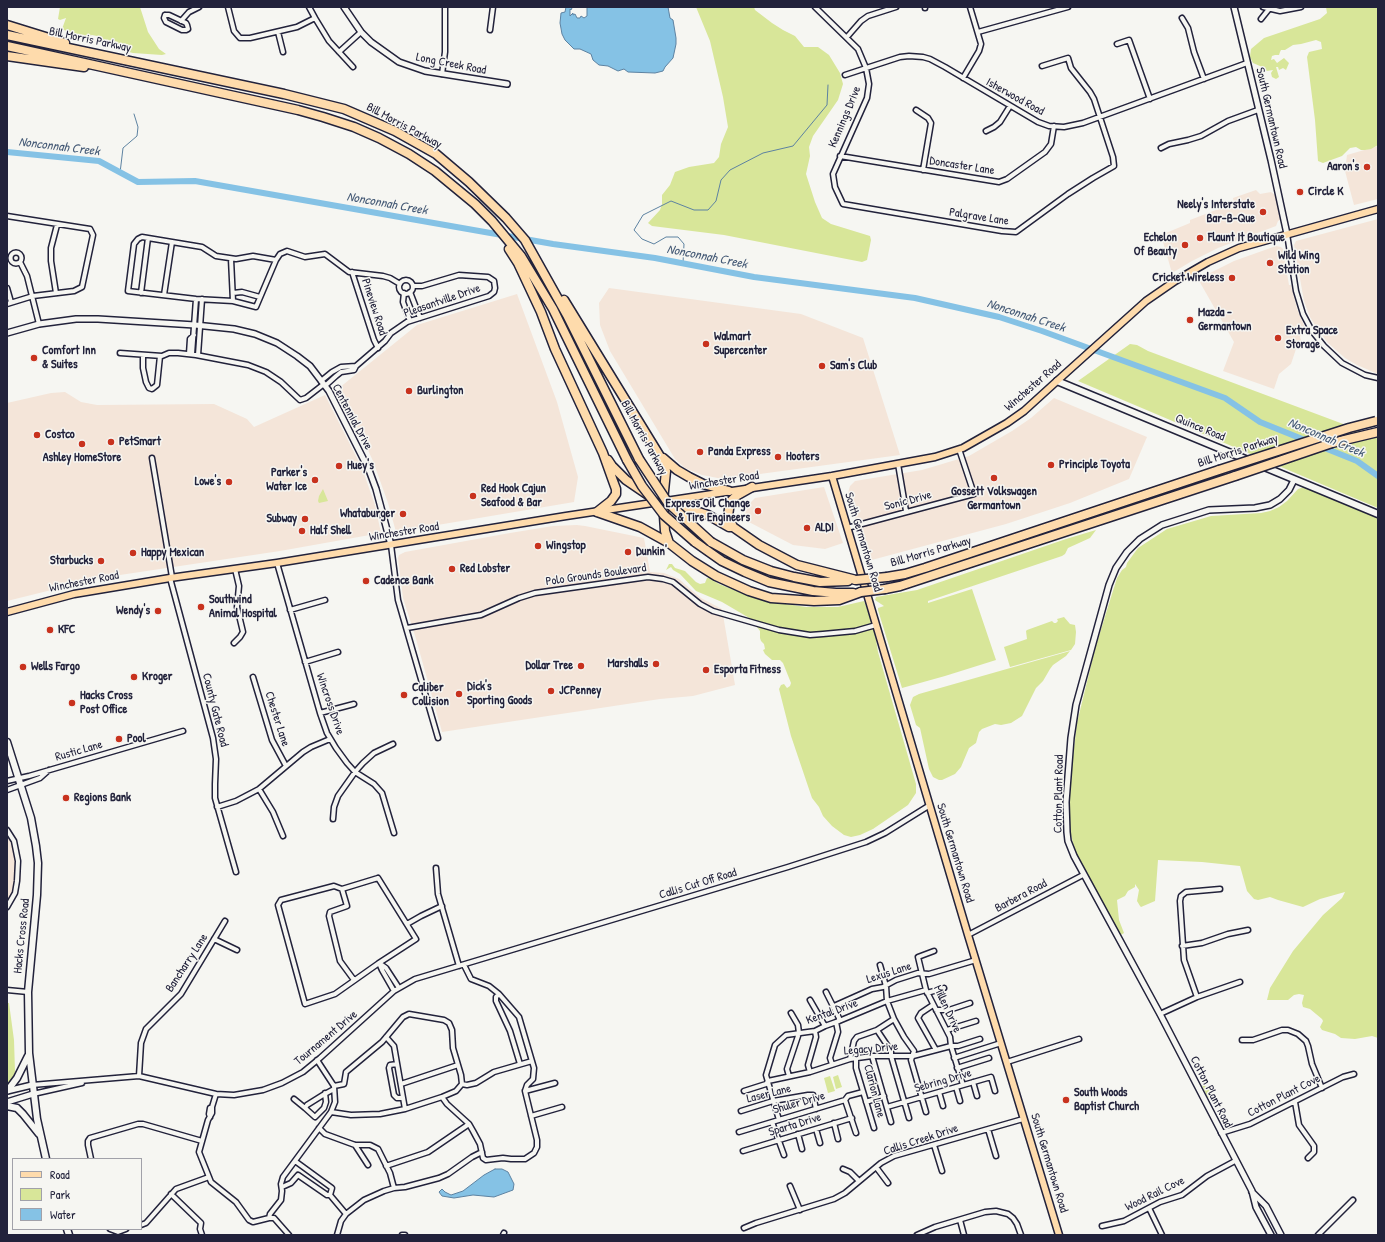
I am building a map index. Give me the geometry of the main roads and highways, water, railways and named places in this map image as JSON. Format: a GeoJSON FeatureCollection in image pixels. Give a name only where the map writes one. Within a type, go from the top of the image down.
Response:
{"type":"FeatureCollection","features":[{"type":"Feature","properties":{"kind":"highway"},"geometry":{"type":"LineString","coordinates":[[7,25],[100,54]]}},
{"type":"Feature","properties":{"kind":"highway","name":"Bill Morris Parkway"},"geometry":{"type":"LineString","coordinates":[[7,35],[284,94],[344,109],[395,131],[436,154],[469,182],[506,218],[525,240],[577,335],[639,460],[668,503],[711,542],[743,560],[779,573],[820,582],[856,580],[904,574],[1219,470],[1349,428],[1377,421]]}},
{"type":"Feature","properties":{"kind":"highway","name":"Bill Morris Parkway"},"geometry":{"type":"LineString","coordinates":[[7,46],[298,110],[354,127],[379,138],[409,154],[435,171],[475,204],[492,221],[521,256],[553,309],[627,460],[642,486],[664,515],[695,542],[712,554],[733,566],[769,582],[813,592],[836,593],[861,592],[900,586],[1332,444],[1378,432]]}},
{"type":"Feature","properties":{"kind":"highway"},"geometry":{"type":"LineString","coordinates":[[7,56],[123,72]]}},
{"type":"Feature","properties":{"kind":"highway"},"geometry":{"type":"LineString","coordinates":[[492,221],[518,263],[541,312],[555,349],[603,453],[616,489],[616,494],[611,501],[597,512]]}},
{"type":"Feature","properties":{"kind":"highway"},"geometry":{"type":"LineString","coordinates":[[538,263],[570,310],[664,463],[666,472],[663,501],[665,531],[669,543]]}},
{"type":"Feature","properties":{"kind":"highway"},"geometry":{"type":"LineString","coordinates":[[657,451],[668,463],[689,477],[703,484],[729,491]]}},
{"type":"Feature","properties":{"kind":"highway"},"geometry":{"type":"LineString","coordinates":[[603,453],[612,466],[626,480],[649,496],[708,516],[734,528],[759,545],[797,565],[856,580]]}},
{"type":"Feature","properties":{"kind":"highway"},"geometry":{"type":"LineString","coordinates":[[734,528],[728,516],[730,502],[736,496],[752,487]]}},
{"type":"Feature","properties":{"kind":"highway"},"geometry":{"type":"LineString","coordinates":[[597,512],[640,527],[669,543],[692,561],[716,576],[749,591],[771,598],[814,602],[839,600],[861,592]]}},
{"type":"Feature","properties":{"kind":"main road","name":"Winchester Road"},"geometry":{"type":"LineString","coordinates":[[7,612],[74,594],[752,487],[832,476],[935,458],[987,436],[1007,423],[1057,381],[1116,327],[1158,293],[1175,281],[1208,262],[1239,248],[1378,209]]}},
{"type":"Feature","properties":{"kind":"main road","name":"Quince Road"},"geometry":{"type":"LineString","coordinates":[[1057,381],[1378,514]]}},
{"type":"Feature","properties":{"kind":"main road","name":"South Germantown Road"},"geometry":{"type":"LineString","coordinates":[[832,476],[1023,1119],[1059,1235]]}},
{"type":"Feature","properties":{"kind":"main road","name":"Hacks Cross Road"},"geometry":{"type":"LineString","coordinates":[[7,742],[31,818],[38,863],[37,895],[28,992],[29,1052],[33,1094],[46,1158]]}},
{"type":"Feature","properties":{"kind":"main road"},"geometry":{"type":"LineString","coordinates":[[7,1090],[22,1069],[29,1052]]}},
{"type":"Feature","properties":{"kind":"main road"},"geometry":{"type":"LineString","coordinates":[[7,1106],[17,1108],[41,1137]]}},
{"type":"Feature","properties":{"kind":"water"},"geometry":{"type":"Polygon","coordinates":[[[566,7],[572,8],[571,10],[570,9],[570,16],[573,13],[573,15],[575,14],[577,18],[580,18],[581,16],[584,18],[587,16],[587,7],[668,7],[670,18],[673,20],[676,38],[673,58],[663,71],[655,73],[628,72],[624,69],[618,71],[608,66],[599,65],[593,60],[591,54],[580,49],[574,49],[565,40],[560,23],[561,13],[565,12],[566,7]]]}},
{"type":"Feature","properties":{"kind":"water"},"geometry":{"type":"Polygon","coordinates":[[[495,1169],[502,1169],[508,1172],[514,1184],[513,1190],[494,1197],[473,1195],[454,1198],[442,1196],[439,1192],[442,1189],[451,1195],[463,1191],[484,1175],[495,1169]]]}},
{"type":"Feature","properties":{"kind":"waterway"},"geometry":{"type":"LineString","coordinates":[[683,263],[684,244],[678,237],[666,237],[654,244],[642,239],[634,230],[643,215],[671,201],[694,210],[708,210],[716,201],[721,180],[730,170],[763,153],[793,146],[827,105],[828,85]]}},
{"type":"Feature","properties":{"kind":"waterway"},"geometry":{"type":"LineString","coordinates":[[120,173],[123,148],[137,136],[138,127],[134,114]]}},
{"type":"Feature","properties":{"kind":"waterway","name":"Nonconnah Creek"},"geometry":{"type":"LineString","coordinates":[[7,152],[99,161],[138,182],[195,181],[553,244],[655,258],[754,277],[915,298],[999,317],[1042,331],[1225,398],[1260,422],[1357,461],[1378,476]]}},
{"type":"Feature","properties":{"kind":"place","name":"Aaron's"},"geometry":{"type":"Point","coordinates":[1367,167]}},
{"type":"Feature","properties":{"kind":"place","name":"Circle K"},"geometry":{"type":"Point","coordinates":[1300,192]}},
{"type":"Feature","properties":{"kind":"place","name":"Neely's Interstate Bar-B-Que"},"geometry":{"type":"Point","coordinates":[1263,212]}},
{"type":"Feature","properties":{"kind":"place","name":"Flaunt It Boutique"},"geometry":{"type":"Point","coordinates":[1200,238]}},
{"type":"Feature","properties":{"kind":"place","name":"Echelon Of Beauty"},"geometry":{"type":"Point","coordinates":[1185,245]}},
{"type":"Feature","properties":{"kind":"place","name":"Wild Wing Station"},"geometry":{"type":"Point","coordinates":[1270,263]}},
{"type":"Feature","properties":{"kind":"place","name":"Cricket Wireless"},"geometry":{"type":"Point","coordinates":[1232,278]}},
{"type":"Feature","properties":{"kind":"place","name":"Mazda - Germantown"},"geometry":{"type":"Point","coordinates":[1190,320]}},
{"type":"Feature","properties":{"kind":"place","name":"Extra Space Storage"},"geometry":{"type":"Point","coordinates":[1278,338]}},
{"type":"Feature","properties":{"kind":"place","name":"Walmart Supercenter"},"geometry":{"type":"Point","coordinates":[706,344]}},
{"type":"Feature","properties":{"kind":"place","name":"Comfort Inn & Suites"},"geometry":{"type":"Point","coordinates":[34,358]}},
{"type":"Feature","properties":{"kind":"place","name":"Sam's Club"},"geometry":{"type":"Point","coordinates":[822,366]}},
{"type":"Feature","properties":{"kind":"place","name":"Burlington"},"geometry":{"type":"Point","coordinates":[409,391]}},
{"type":"Feature","properties":{"kind":"place","name":"Costco"},"geometry":{"type":"Point","coordinates":[37,435]}},
{"type":"Feature","properties":{"kind":"place","name":"PetSmart"},"geometry":{"type":"Point","coordinates":[111,442]}},
{"type":"Feature","properties":{"kind":"place","name":"Ashley HomeStore"},"geometry":{"type":"Point","coordinates":[82,444]}},
{"type":"Feature","properties":{"kind":"place","name":"Panda Express"},"geometry":{"type":"Point","coordinates":[700,452]}},
{"type":"Feature","properties":{"kind":"place","name":"Hooters"},"geometry":{"type":"Point","coordinates":[778,457]}},
{"type":"Feature","properties":{"kind":"place","name":"Principle Toyota"},"geometry":{"type":"Point","coordinates":[1051,465]}},
{"type":"Feature","properties":{"kind":"place","name":"Huey's"},"geometry":{"type":"Point","coordinates":[339,466]}},
{"type":"Feature","properties":{"kind":"place","name":"Gossett Volkswagen Germantown"},"geometry":{"type":"Point","coordinates":[994,478]}},
{"type":"Feature","properties":{"kind":"place","name":"Parker's Water Ice"},"geometry":{"type":"Point","coordinates":[315,480]}},
{"type":"Feature","properties":{"kind":"place","name":"Lowe's"},"geometry":{"type":"Point","coordinates":[229,482]}},
{"type":"Feature","properties":{"kind":"place","name":"Red Hook Cajun Seafood & Bar"},"geometry":{"type":"Point","coordinates":[473,496]}},
{"type":"Feature","properties":{"kind":"place","name":"Express Oil Change & Tire Engineers"},"geometry":{"type":"Point","coordinates":[758,511]}},
{"type":"Feature","properties":{"kind":"place","name":"Whataburger"},"geometry":{"type":"Point","coordinates":[403,514]}},
{"type":"Feature","properties":{"kind":"place","name":"Subway"},"geometry":{"type":"Point","coordinates":[305,519]}},
{"type":"Feature","properties":{"kind":"place","name":"ALDI"},"geometry":{"type":"Point","coordinates":[807,528]}},
{"type":"Feature","properties":{"kind":"place","name":"Half Shell"},"geometry":{"type":"Point","coordinates":[302,531]}},
{"type":"Feature","properties":{"kind":"place","name":"Wingstop"},"geometry":{"type":"Point","coordinates":[538,546]}},
{"type":"Feature","properties":{"kind":"place","name":"Dunkin'"},"geometry":{"type":"Point","coordinates":[628,552]}},
{"type":"Feature","properties":{"kind":"place","name":"Happy Mexican"},"geometry":{"type":"Point","coordinates":[133,553]}},
{"type":"Feature","properties":{"kind":"place","name":"Starbucks"},"geometry":{"type":"Point","coordinates":[101,561]}},
{"type":"Feature","properties":{"kind":"place","name":"Red Lobster"},"geometry":{"type":"Point","coordinates":[452,569]}},
{"type":"Feature","properties":{"kind":"place","name":"Cadence Bank"},"geometry":{"type":"Point","coordinates":[366,581]}},
{"type":"Feature","properties":{"kind":"place","name":"Southwind Animal Hospital"},"geometry":{"type":"Point","coordinates":[201,607]}},
{"type":"Feature","properties":{"kind":"place","name":"Wendy's"},"geometry":{"type":"Point","coordinates":[158,611]}},
{"type":"Feature","properties":{"kind":"place","name":"KFC"},"geometry":{"type":"Point","coordinates":[50,630]}},
{"type":"Feature","properties":{"kind":"place","name":"Marshalls"},"geometry":{"type":"Point","coordinates":[656,664]}},
{"type":"Feature","properties":{"kind":"place","name":"Dollar Tree"},"geometry":{"type":"Point","coordinates":[581,666]}},
{"type":"Feature","properties":{"kind":"place","name":"Wells Fargo"},"geometry":{"type":"Point","coordinates":[23,667]}},
{"type":"Feature","properties":{"kind":"place","name":"Esporta Fitness"},"geometry":{"type":"Point","coordinates":[706,670]}},
{"type":"Feature","properties":{"kind":"place","name":"Kroger"},"geometry":{"type":"Point","coordinates":[134,677]}},
{"type":"Feature","properties":{"kind":"place","name":"JCPenney"},"geometry":{"type":"Point","coordinates":[551,691]}},
{"type":"Feature","properties":{"kind":"place","name":"Dick's Sporting Goods"},"geometry":{"type":"Point","coordinates":[459,694]}},
{"type":"Feature","properties":{"kind":"place","name":"Caliber Collision"},"geometry":{"type":"Point","coordinates":[404,695]}},
{"type":"Feature","properties":{"kind":"place","name":"Hacks Cross Post Office"},"geometry":{"type":"Point","coordinates":[72,703]}},
{"type":"Feature","properties":{"kind":"place","name":"Pool"},"geometry":{"type":"Point","coordinates":[119,739]}},
{"type":"Feature","properties":{"kind":"place","name":"Regions Bank"},"geometry":{"type":"Point","coordinates":[66,798]}},
{"type":"Feature","properties":{"kind":"place","name":"South Woods Baptist Church"},"geometry":{"type":"Point","coordinates":[1066,1100]}}]}
